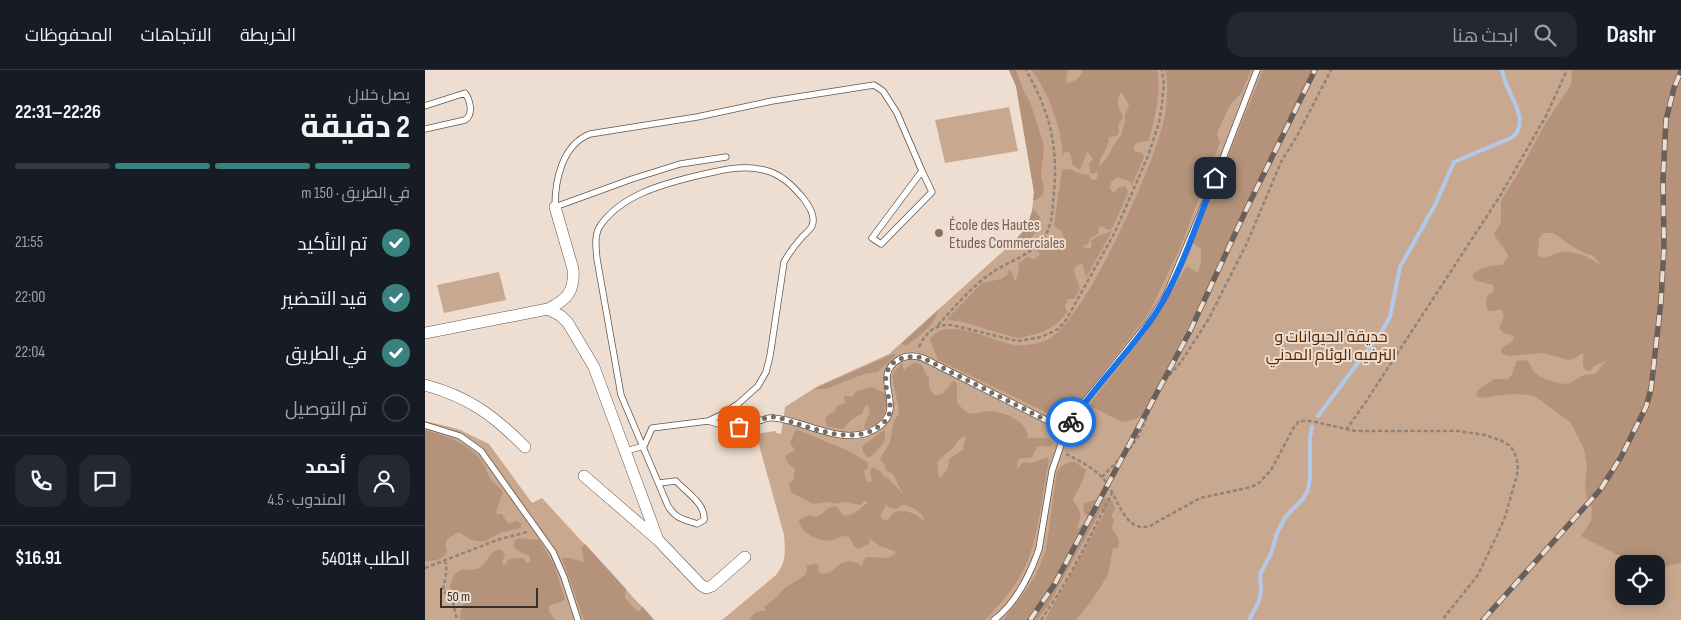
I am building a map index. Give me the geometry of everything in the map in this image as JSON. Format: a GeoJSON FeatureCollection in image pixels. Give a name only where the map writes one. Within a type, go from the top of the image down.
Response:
{"type":"FeatureCollection","features":[{"type":"Feature","properties":{"kind":"street"},"geometry":{"type":"LineString","coordinates":[[425,333],[547,309],[560,304],[567,297],[574,279],[573,269],[555,207]]}},
{"type":"Feature","properties":{"kind":"street"},"geometry":{"type":"LineString","coordinates":[[547,309],[561,316],[568,323],[594,367],[658,540]]}},
{"type":"Feature","properties":{"kind":"street"},"geometry":{"type":"LineString","coordinates":[[425,385],[472,403],[488,412],[525,447]]}},
{"type":"Feature","properties":{"kind":"street"},"geometry":{"type":"LineString","coordinates":[[584,476],[658,540],[706,588],[712,586],[745,557]]}},
{"type":"Feature","properties":{"kind":"lane"},"geometry":{"type":"LineString","coordinates":[[994,620],[1007,607],[1021,588],[1035,561],[1039,550],[1047,497],[1058,450],[1066,430],[1085,401],[1149,322],[1166,295],[1215,178],[1257,70]]}},
{"type":"Feature","properties":{"kind":"lane"},"geometry":{"type":"LineString","coordinates":[[726,157],[680,164],[555,207],[555,190],[563,163],[571,146],[580,138],[590,134],[697,117],[772,101],[874,85],[883,91],[897,113],[923,171],[932,192],[881,244],[872,238],[923,171]]}},
{"type":"Feature","properties":{"kind":"lane"},"geometry":{"type":"LineString","coordinates":[[425,106],[465,92],[471,112],[465,120],[425,129]]}},
{"type":"Feature","properties":{"kind":"lane"},"geometry":{"type":"LineString","coordinates":[[644,446],[652,428],[708,421],[721,415],[738,404],[758,386],[766,372],[784,262],[789,252],[812,226],[813,216],[809,207],[793,186],[779,176],[764,170],[747,167],[726,169],[660,185],[614,211],[600,226],[595,238],[621,395],[668,506],[677,517],[697,524],[704,520],[705,513],[701,506],[676,481],[659,483]]}},
{"type":"Feature","properties":{"kind":"lane"},"geometry":{"type":"LineString","coordinates":[[708,421],[725,427],[739,427],[773,417],[840,434],[854,435],[865,433],[882,424],[890,410],[891,404],[886,380],[889,368],[898,360],[915,356],[923,358],[1066,430]]}},
{"type":"Feature","properties":{"kind":"lane"},"geometry":{"type":"LineString","coordinates":[[425,425],[460,436],[481,451],[553,552],[564,577],[578,620]]}},
{"type":"Feature","properties":{"kind":"lane"},"geometry":{"type":"LineString","coordinates":[[626,451],[644,446]]}},
{"type":"Feature","properties":{"kind":"path"},"geometry":{"type":"LineString","coordinates":[[915,356],[927,334],[976,286],[991,273],[1039,244],[1046,235],[1051,222],[1056,166],[1053,136],[1043,104],[1026,70]]}},
{"type":"Feature","properties":{"kind":"path"},"geometry":{"type":"LineString","coordinates":[[937,326],[952,325],[1017,341],[1037,338],[1058,329],[1078,300],[1115,232],[1148,156],[1159,123],[1164,84],[1161,70]]}},
{"type":"Feature","properties":{"kind":"path"},"geometry":{"type":"LineString","coordinates":[[1102,477],[1138,437],[1161,385],[1181,362],[1208,320],[1247,243],[1281,162],[1297,136],[1331,70]]}},
{"type":"Feature","properties":{"kind":"path"},"geometry":{"type":"LineString","coordinates":[[1346,430],[1500,196],[1546,116],[1567,70]]}},
{"type":"Feature","properties":{"kind":"path"},"geometry":{"type":"LineString","coordinates":[[1058,450],[1081,462],[1102,477],[1113,491],[1129,522],[1137,528],[1143,528],[1201,498],[1251,487],[1259,483],[1271,470],[1299,421],[1311,421],[1346,430],[1367,432],[1458,431],[1485,435],[1501,440],[1509,445],[1517,458],[1517,475],[1505,517],[1478,575],[1442,620]]}},
{"type":"Feature","properties":{"kind":"path"},"geometry":{"type":"LineString","coordinates":[[1041,620],[1088,541],[1113,491]]}},
{"type":"Feature","properties":{"kind":"path"},"geometry":{"type":"LineString","coordinates":[[425,568],[507,537],[538,529]]}},
{"type":"Feature","properties":{"kind":"path"},"geometry":{"type":"LineString","coordinates":[[445,560],[447,577],[443,590],[453,602],[457,620]]}},
{"type":"Feature","properties":{"kind":"green space","name":"حديقة الحيوانات و الترفيه الوئام المدني"},"geometry":{"type":"Polygon","coordinates":[[[1009,70],[1681,70],[1681,620],[722,620],[776,575],[785,556],[784,535],[756,434],[776,431],[776,433],[781,434],[785,407],[818,386],[889,354],[1010,245],[1027,227],[1032,211],[1034,192],[1016,86],[1009,70]]]}},
{"type":"Feature","properties":{"kind":"green space"},"geometry":{"type":"Polygon","coordinates":[[[1009,107],[1018,151],[945,163],[935,120],[1009,107]]]}},
{"type":"Feature","properties":{"kind":"green space"},"geometry":{"type":"Polygon","coordinates":[[[499,272],[506,300],[444,313],[437,285],[499,272]]]}},
{"type":"Feature","properties":{"kind":"green space"},"geometry":{"type":"Polygon","coordinates":[[[425,421],[458,429],[489,444],[532,503],[542,498],[654,620],[425,620],[425,421]]]}},
{"type":"Feature","properties":{"kind":"shaded area"},"geometry":{"type":"Polygon","coordinates":[[[1009,70],[1016,70],[1023,90],[1030,102],[1043,142],[1044,154],[1041,174],[1044,191],[1041,197],[1033,201],[1034,192],[1016,86],[1009,70]]]}},
{"type":"Feature","properties":{"kind":"shaded area"},"geometry":{"type":"Polygon","coordinates":[[[1032,70],[1068,70],[1066,80],[1068,83],[1078,78],[1082,72],[1081,70],[1157,70],[1159,88],[1149,141],[1138,142],[1134,146],[1134,151],[1143,153],[1144,157],[1131,187],[1131,182],[1118,177],[1111,182],[1110,189],[1113,192],[1125,186],[1128,193],[1112,229],[1108,230],[1101,226],[1099,227],[1098,234],[1090,238],[1088,244],[1083,246],[1090,248],[1092,246],[1091,240],[1112,231],[1086,278],[1082,263],[1075,267],[1074,271],[1080,289],[1074,299],[1068,299],[1065,306],[1067,312],[1059,322],[1043,332],[1016,338],[963,322],[949,320],[948,318],[982,283],[1001,279],[1007,275],[1009,270],[1012,272],[1014,280],[1016,280],[1019,270],[1018,263],[1028,257],[1034,259],[1039,256],[1040,253],[1036,251],[1051,236],[1055,237],[1062,247],[1065,248],[1067,243],[1062,232],[1054,226],[1062,170],[1071,169],[1080,174],[1089,175],[1091,179],[1096,180],[1098,175],[1097,172],[1090,173],[1089,164],[1093,158],[1087,152],[1080,170],[1072,164],[1068,151],[1063,156],[1057,122],[1049,100],[1032,70]],[[1121,92],[1118,105],[1123,117],[1118,126],[1119,132],[1117,136],[1109,137],[1099,166],[1107,158],[1121,135],[1125,114],[1129,105],[1121,92]]]}},
{"type":"Feature","properties":{"kind":"shaded area"},"geometry":{"type":"Polygon","coordinates":[[[1165,70],[1251,70],[1242,92],[1230,105],[1217,133],[1220,143],[1180,248],[1154,303],[1147,316],[1068,417],[1062,420],[938,360],[930,339],[938,332],[947,329],[958,329],[1005,343],[1024,345],[1049,339],[1064,325],[1081,302],[1099,272],[1117,238],[1147,169],[1164,119],[1167,101],[1165,70]]]}},
{"type":"Feature","properties":{"kind":"shaded area"},"geometry":{"type":"Polygon","coordinates":[[[1263,70],[1313,70],[1180,344],[1142,416],[1126,422],[1120,421],[1089,405],[1146,333],[1187,266],[1198,273],[1201,264],[1201,249],[1193,243],[1263,70]]]}},
{"type":"Feature","properties":{"kind":"shaded area"},"geometry":{"type":"Polygon","coordinates":[[[1572,70],[1681,70],[1681,563],[1665,568],[1665,555],[1618,555],[1581,536],[1591,521],[1592,508],[1587,499],[1585,488],[1587,465],[1584,449],[1571,423],[1536,397],[1515,394],[1482,398],[1476,394],[1479,389],[1494,379],[1508,379],[1517,361],[1527,360],[1533,371],[1545,379],[1568,384],[1584,375],[1595,374],[1606,361],[1594,366],[1590,371],[1585,370],[1583,353],[1569,360],[1542,353],[1509,356],[1502,354],[1501,350],[1503,347],[1512,342],[1514,336],[1504,333],[1499,328],[1504,317],[1502,310],[1488,311],[1487,309],[1487,296],[1494,291],[1493,285],[1476,281],[1472,276],[1481,269],[1502,265],[1508,257],[1494,234],[1501,223],[1501,201],[1545,124],[1571,85],[1572,70]],[[1544,233],[1540,237],[1537,253],[1538,256],[1544,257],[1561,252],[1577,253],[1601,266],[1595,257],[1578,250],[1553,233],[1544,233]]]}},
{"type":"Feature","properties":{"kind":"shaded area"},"geometry":{"type":"Polygon","coordinates":[[[1033,208],[1040,217],[1035,232],[1022,245],[1016,246],[1013,243],[1027,227],[1033,208]]]}},
{"type":"Feature","properties":{"kind":"shaded area"},"geometry":{"type":"Polygon","coordinates":[[[938,310],[933,321],[925,330],[907,345],[901,344],[938,310]]]}},
{"type":"Feature","properties":{"kind":"shaded area"},"geometry":{"type":"Polygon","coordinates":[[[895,353],[895,356],[877,372],[864,374],[826,389],[814,389],[895,353]]]}},
{"type":"Feature","properties":{"kind":"shaded area"},"geometry":{"type":"Polygon","coordinates":[[[915,362],[922,365],[926,375],[929,377],[929,387],[934,395],[943,393],[954,380],[957,384],[957,402],[968,413],[994,411],[1007,415],[1014,418],[1024,427],[1028,438],[1047,438],[1052,442],[1053,444],[1049,447],[1037,447],[1032,457],[1020,458],[1018,461],[1017,469],[1023,462],[1032,463],[1047,457],[1049,461],[1032,548],[1020,576],[1004,600],[985,620],[750,620],[756,612],[766,611],[764,607],[784,589],[806,574],[807,566],[817,564],[819,567],[818,572],[824,574],[848,561],[862,566],[864,559],[867,557],[888,558],[896,553],[880,546],[869,538],[870,543],[858,549],[850,538],[842,535],[837,539],[824,540],[805,531],[799,520],[810,515],[816,517],[833,507],[836,507],[843,515],[850,515],[857,512],[868,502],[864,501],[861,505],[843,502],[813,504],[792,493],[789,484],[794,479],[795,469],[786,460],[786,455],[795,450],[790,443],[796,429],[853,453],[868,463],[868,469],[864,471],[867,483],[872,481],[870,471],[873,467],[888,478],[903,494],[894,475],[886,470],[885,465],[880,459],[890,442],[894,421],[899,410],[892,377],[902,363],[904,370],[915,362]],[[965,436],[959,439],[954,447],[937,462],[939,477],[948,468],[949,459],[964,449],[965,436]],[[886,505],[880,516],[884,520],[889,519],[892,514],[897,512],[907,511],[925,522],[920,513],[910,507],[903,505],[895,509],[886,505]]]}},
{"type":"Feature","properties":{"kind":"shaded area"},"geometry":{"type":"Polygon","coordinates":[[[872,387],[885,393],[886,400],[883,416],[876,424],[864,429],[869,410],[869,407],[866,405],[862,414],[852,419],[843,429],[827,427],[825,418],[834,412],[837,406],[845,403],[844,397],[852,397],[857,391],[872,387]]]}},
{"type":"Feature","properties":{"kind":"shaded area"},"geometry":{"type":"Polygon","coordinates":[[[425,430],[457,441],[478,456],[492,481],[503,492],[497,514],[502,514],[508,524],[517,521],[521,523],[521,528],[503,532],[483,542],[471,540],[457,533],[447,539],[445,545],[447,552],[440,559],[425,561],[425,430]]]}},
{"type":"Feature","properties":{"kind":"shaded area"},"geometry":{"type":"Polygon","coordinates":[[[884,430],[885,438],[882,445],[871,457],[867,457],[863,452],[862,446],[884,430]]]}},
{"type":"Feature","properties":{"kind":"shaded area"},"geometry":{"type":"Polygon","coordinates":[[[1069,462],[1075,462],[1086,470],[1073,499],[1080,515],[1078,529],[1086,522],[1087,516],[1083,510],[1084,503],[1104,498],[1113,501],[1115,510],[1111,515],[1114,520],[1112,529],[1119,542],[1117,548],[1113,548],[1108,575],[1076,620],[1045,620],[1104,514],[1104,511],[1101,510],[1048,606],[1037,620],[1003,620],[1036,575],[1046,550],[1057,471],[1069,462]]]}},
{"type":"Feature","properties":{"kind":"shaded area"},"geometry":{"type":"Polygon","coordinates":[[[519,538],[539,540],[554,565],[565,599],[549,606],[549,611],[555,620],[460,620],[464,602],[455,596],[452,591],[450,586],[453,578],[460,570],[478,569],[492,553],[498,550],[502,550],[505,555],[502,562],[503,565],[507,564],[507,560],[514,558],[523,558],[527,563],[530,562],[530,556],[518,551],[513,546],[515,540],[519,538]]]}},
{"type":"Feature","properties":{"kind":"shaded area"},"geometry":{"type":"Polygon","coordinates":[[[585,544],[626,589],[625,598],[637,611],[640,611],[642,606],[654,620],[584,620],[562,558],[584,561],[582,547],[585,544]]]}},
{"type":"Feature","properties":{"kind":"waterway"},"geometry":{"type":"LineString","coordinates":[[1318,416],[1382,331],[1390,317],[1400,267],[1435,205],[1454,162],[1513,137],[1518,130],[1519,114],[1502,70]]}},
{"type":"Feature","properties":{"kind":"waterway"},"geometry":{"type":"LineString","coordinates":[[1249,620],[1259,601],[1261,591],[1260,574],[1271,554],[1277,533],[1286,516],[1303,499],[1308,490],[1312,427]]}},
{"type":"Feature","properties":{"kind":"railway"},"geometry":{"type":"LineString","coordinates":[[1030,620],[1054,585],[1190,331],[1247,208],[1315,70]]}},
{"type":"Feature","properties":{"kind":"railway"},"geometry":{"type":"LineString","coordinates":[[1483,620],[1600,490],[1621,457],[1646,407],[1651,389],[1661,301],[1664,247],[1663,179],[1666,120],[1674,88],[1681,71]]}},
{"type":"Feature","properties":{"kind":"way so far"},"geometry":{"type":"LineString","coordinates":[[739,427],[773,417],[840,434],[854,435],[865,433],[882,424],[888,417],[891,404],[886,374],[889,368],[898,360],[910,356],[923,358],[1066,430],[1071,422]]}},
{"type":"Feature","properties":{"kind":"place","name":"École des Hautes Etudes Commerciales"},"geometry":{"type":"Point","coordinates":[939,233]}},
{"type":"Feature","properties":{"kind":"route"},"geometry":{"type":"LineString","coordinates":[[1071,422],[1085,401],[1139,336],[1166,295],[1215,178]]}}]}
